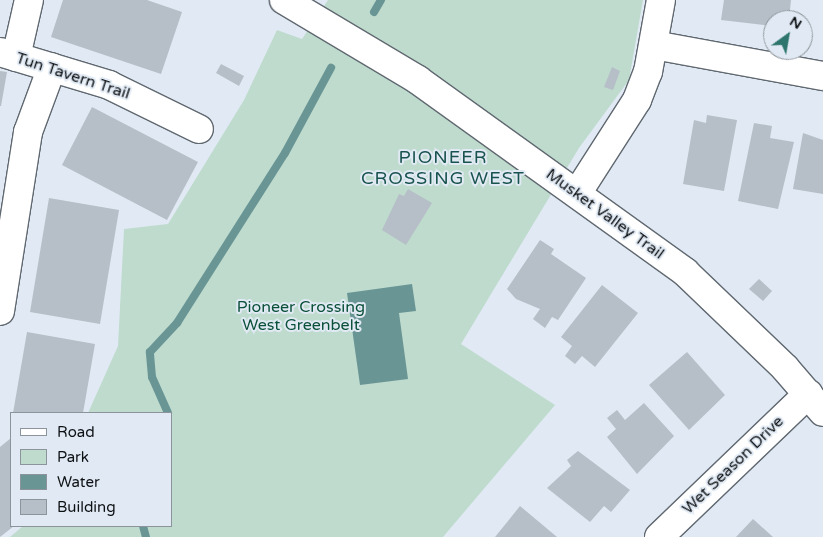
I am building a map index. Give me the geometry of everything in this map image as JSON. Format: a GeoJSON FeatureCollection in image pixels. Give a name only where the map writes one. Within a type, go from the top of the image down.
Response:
{"type":"FeatureCollection","features":[{"type":"Feature","properties":{"kind":"street"},"geometry":{"type":"LineString","coordinates":[[8,54],[29,0]]}},
{"type":"Feature","properties":{"kind":"street"},"geometry":{"type":"LineString","coordinates":[[578,192],[637,100],[654,45],[662,0]]}},
{"type":"Feature","properties":{"kind":"street","name":"Musket Valley Trail"},"geometry":{"type":"LineString","coordinates":[[301,4],[418,80],[578,192],[685,272],[815,403]]}},
{"type":"Feature","properties":{"kind":"street"},"geometry":{"type":"LineString","coordinates":[[654,45],[823,76]]}},
{"type":"Feature","properties":{"kind":"street","name":"Tun Tavern Trail"},"geometry":{"type":"LineString","coordinates":[[8,54],[109,85],[199,129]]}},
{"type":"Feature","properties":{"kind":"street"},"geometry":{"type":"LineString","coordinates":[[0,312],[28,132],[52,67]]}},
{"type":"Feature","properties":{"kind":"street","name":"Wet Season Drive"},"geometry":{"type":"LineString","coordinates":[[659,537],[815,403]]}},
{"type":"Feature","properties":{"kind":"green space","name":"Pioneer Crossing West Greenbelt"},"geometry":{"type":"Polygon","coordinates":[[[328,0],[643,0],[629,80],[579,148],[461,344],[555,405],[443,537],[10,537],[22,527],[172,527],[172,412],[88,412],[118,346],[124,229],[168,224],[244,100],[277,30],[302,39],[328,0]]]}},
{"type":"Feature","properties":{"kind":"water"},"geometry":{"type":"Polygon","coordinates":[[[412,284],[416,311],[399,313],[408,379],[360,385],[347,293],[412,284]]]}},
{"type":"Feature","properties":{"kind":"building"},"geometry":{"type":"Polygon","coordinates":[[[63,0],[147,0],[182,12],[161,74],[51,37],[63,0]]]}},
{"type":"Feature","properties":{"kind":"building"},"geometry":{"type":"Polygon","coordinates":[[[724,0],[791,0],[790,10],[763,10],[763,25],[721,20],[724,0]]]}},
{"type":"Feature","properties":{"kind":"building"},"geometry":{"type":"Polygon","coordinates":[[[221,64],[244,76],[239,86],[216,73],[221,64]]]}},
{"type":"Feature","properties":{"kind":"building"},"geometry":{"type":"Polygon","coordinates":[[[612,67],[620,71],[613,90],[604,87],[612,67]]]}},
{"type":"Feature","properties":{"kind":"building"},"geometry":{"type":"Polygon","coordinates":[[[0,71],[7,72],[1,106],[0,106],[0,71]]]}},
{"type":"Feature","properties":{"kind":"building"},"geometry":{"type":"Polygon","coordinates":[[[92,107],[198,162],[167,220],[62,165],[92,107]]]}},
{"type":"Feature","properties":{"kind":"building"},"geometry":{"type":"Polygon","coordinates":[[[707,115],[737,120],[724,191],[683,184],[694,120],[706,123],[707,115]]]}},
{"type":"Feature","properties":{"kind":"building"},"geometry":{"type":"Polygon","coordinates":[[[754,123],[772,126],[770,138],[794,142],[778,209],[738,201],[754,123]]]}},
{"type":"Feature","properties":{"kind":"building"},"geometry":{"type":"Polygon","coordinates":[[[803,133],[823,140],[823,194],[793,189],[803,133]]]}},
{"type":"Feature","properties":{"kind":"building"},"geometry":{"type":"Polygon","coordinates":[[[408,189],[432,203],[406,245],[382,230],[399,194],[404,196],[408,189]]]}},
{"type":"Feature","properties":{"kind":"building"},"geometry":{"type":"Polygon","coordinates":[[[49,198],[119,210],[100,324],[30,312],[49,198]]]}},
{"type":"Feature","properties":{"kind":"building"},"geometry":{"type":"Polygon","coordinates":[[[540,240],[554,249],[551,254],[586,278],[558,320],[552,317],[545,328],[533,319],[540,309],[516,299],[507,289],[540,240]]]}},
{"type":"Feature","properties":{"kind":"building"},"geometry":{"type":"Polygon","coordinates":[[[759,279],[772,291],[763,301],[749,289],[759,279]]]}},
{"type":"Feature","properties":{"kind":"building"},"geometry":{"type":"Polygon","coordinates":[[[602,285],[638,313],[595,367],[582,356],[575,364],[565,356],[572,346],[561,337],[602,285]]]}},
{"type":"Feature","properties":{"kind":"building"},"geometry":{"type":"Polygon","coordinates":[[[27,332],[95,344],[83,412],[13,412],[27,332]]]}},
{"type":"Feature","properties":{"kind":"building"},"geometry":{"type":"Polygon","coordinates":[[[687,352],[725,395],[689,430],[649,385],[687,352]]]}},
{"type":"Feature","properties":{"kind":"building"},"geometry":{"type":"Polygon","coordinates":[[[644,403],[674,436],[637,474],[607,437],[616,429],[607,418],[617,410],[625,420],[644,403]]]}},
{"type":"Feature","properties":{"kind":"building"},"geometry":{"type":"Polygon","coordinates":[[[10,439],[10,527],[13,527],[0,537],[0,447],[10,439]]]}},
{"type":"Feature","properties":{"kind":"building"},"geometry":{"type":"Polygon","coordinates":[[[578,451],[630,490],[611,512],[604,506],[590,522],[547,488],[571,466],[567,460],[578,451]]]}},
{"type":"Feature","properties":{"kind":"building"},"geometry":{"type":"Polygon","coordinates":[[[520,506],[557,537],[495,537],[520,506]]]}},
{"type":"Feature","properties":{"kind":"building"},"geometry":{"type":"Polygon","coordinates":[[[753,519],[773,537],[736,537],[753,519]]]}},
{"type":"Feature","properties":{"kind":"waterway"},"geometry":{"type":"LineString","coordinates":[[374,12],[381,0]]}},
{"type":"Feature","properties":{"kind":"waterway"},"geometry":{"type":"LineString","coordinates":[[168,412],[152,377],[150,352],[177,323],[285,153],[331,68]]}},
{"type":"Feature","properties":{"kind":"waterway"},"geometry":{"type":"LineString","coordinates":[[143,527],[146,537]]}},
{"type":"Feature","properties":{"kind":"district","name":"PIONEER CROSSING WEST"},"geometry":{"type":"Point","coordinates":[443,168]}}]}
